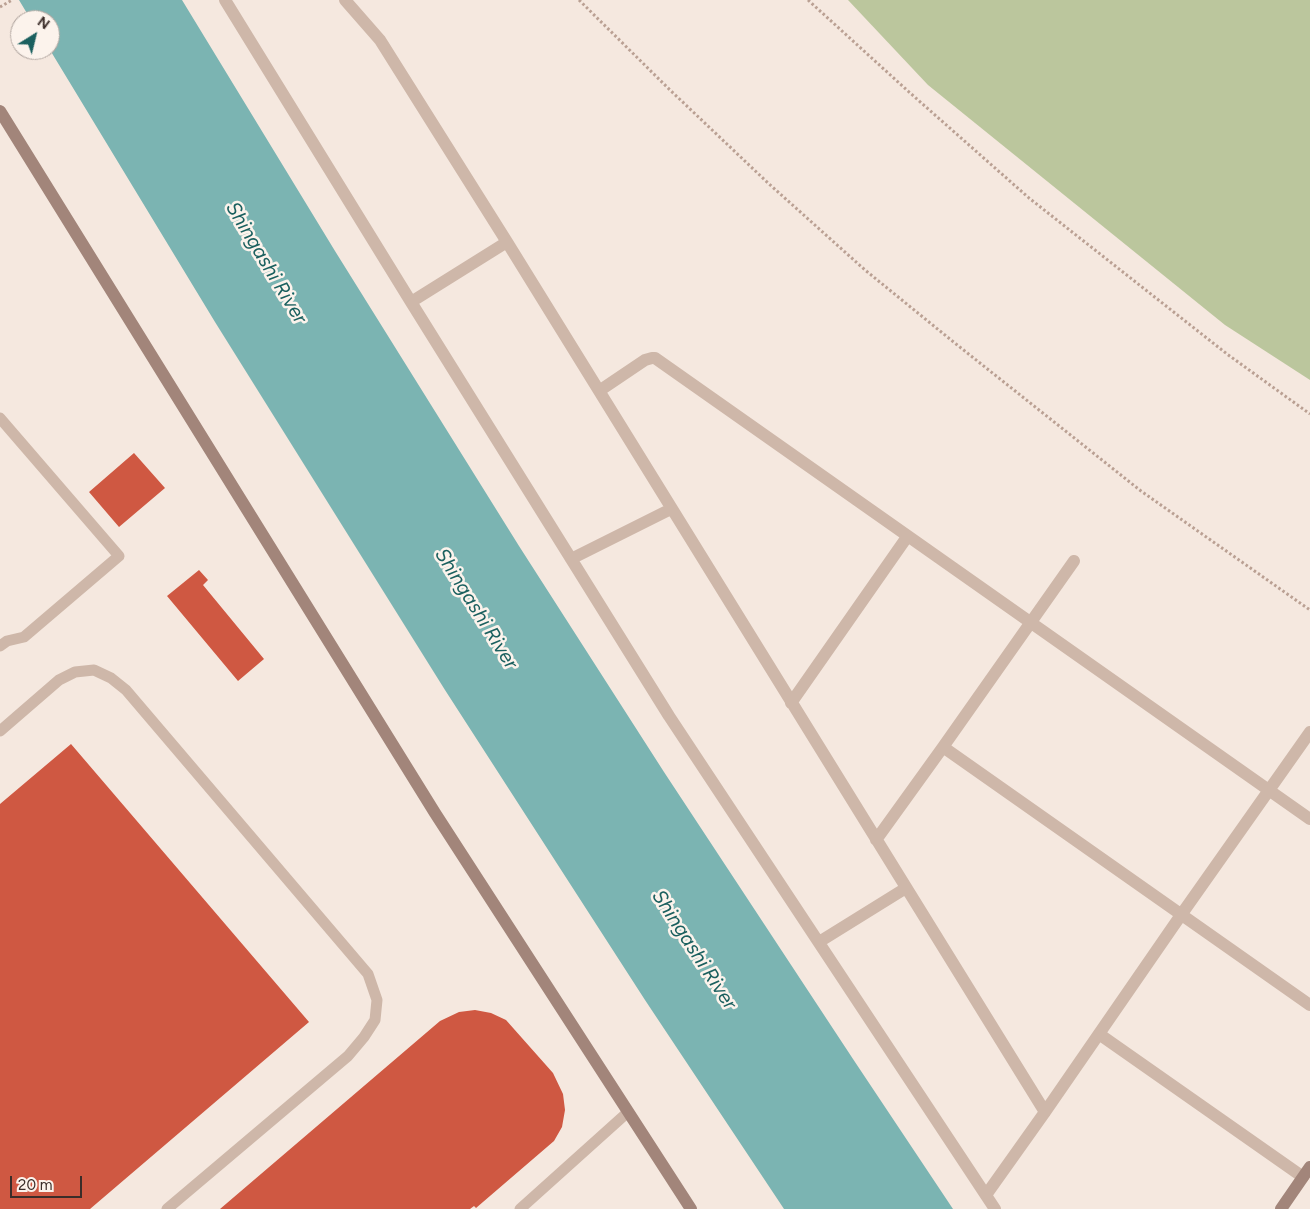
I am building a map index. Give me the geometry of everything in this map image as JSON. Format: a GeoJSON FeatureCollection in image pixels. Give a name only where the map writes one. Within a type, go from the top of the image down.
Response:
{"type":"FeatureCollection","features":[{"type":"Feature","properties":{"kind":"street"},"geometry":{"type":"LineString","coordinates":[[225,0],[669,716],[995,1209]]}},
{"type":"Feature","properties":{"kind":"street"},"geometry":{"type":"LineString","coordinates":[[345,0],[380,40],[1045,1112]]}},
{"type":"Feature","properties":{"kind":"street"},"geometry":{"type":"LineString","coordinates":[[0,111],[435,814],[691,1209]]}},
{"type":"Feature","properties":{"kind":"street"},"geometry":{"type":"LineString","coordinates":[[411,302],[506,242]]}},
{"type":"Feature","properties":{"kind":"street"},"geometry":{"type":"LineString","coordinates":[[598,391],[648,358],[655,358],[1310,819]]}},
{"type":"Feature","properties":{"kind":"street"},"geometry":{"type":"LineString","coordinates":[[571,560],[671,509]]}},
{"type":"Feature","properties":{"kind":"street"},"geometry":{"type":"LineString","coordinates":[[791,703],[907,537]]}},
{"type":"Feature","properties":{"kind":"street"},"geometry":{"type":"LineString","coordinates":[[876,840],[1074,561]]}},
{"type":"Feature","properties":{"kind":"street"},"geometry":{"type":"LineString","coordinates":[[986,1195],[1310,732]]}},
{"type":"Feature","properties":{"kind":"street"},"geometry":{"type":"LineString","coordinates":[[943,747],[1310,1005]]}},
{"type":"Feature","properties":{"kind":"street"},"geometry":{"type":"LineString","coordinates":[[819,942],[906,888]]}},
{"type":"Feature","properties":{"kind":"street"},"geometry":{"type":"LineString","coordinates":[[1099,1034],[1306,1172],[1281,1209]]}},
{"type":"Feature","properties":{"kind":"lane"},"geometry":{"type":"LineString","coordinates":[[0,418],[119,556],[24,637],[2,640]]}},
{"type":"Feature","properties":{"kind":"lane"},"geometry":{"type":"LineString","coordinates":[[0,731],[59,680],[75,672],[94,670],[111,678],[126,690],[368,974],[377,1000],[375,1020],[348,1056],[167,1209]]}},
{"type":"Feature","properties":{"kind":"lane"},"geometry":{"type":"LineString","coordinates":[[520,1209],[628,1112]]}},
{"type":"Feature","properties":{"kind":"path"},"geometry":{"type":"LineString","coordinates":[[0,7],[12,0]]}},
{"type":"Feature","properties":{"kind":"path"},"geometry":{"type":"LineString","coordinates":[[579,0],[768,183],[865,270],[1141,491],[1310,610]]}},
{"type":"Feature","properties":{"kind":"path"},"geometry":{"type":"LineString","coordinates":[[808,0],[1029,198],[1228,354],[1310,414]]}},
{"type":"Feature","properties":{"kind":"green space"},"geometry":{"type":"Polygon","coordinates":[[[848,0],[1310,0],[1310,380],[1225,325],[928,85],[848,0]]]}},
{"type":"Feature","properties":{"kind":"water","name":"Shingashi River"},"geometry":{"type":"Polygon","coordinates":[[[19,0],[182,0],[335,251],[519,546],[664,772],[953,1209],[784,1209],[645,1000],[445,690],[215,322],[56,60],[60,60],[60,10],[25,10],[19,0]]]}},
{"type":"Feature","properties":{"kind":"building"},"geometry":{"type":"Polygon","coordinates":[[[134,453],[165,488],[119,527],[89,492],[134,453]]]}},
{"type":"Feature","properties":{"kind":"building"},"geometry":{"type":"Polygon","coordinates":[[[199,570],[208,580],[203,585],[264,659],[238,681],[167,596],[199,570]]]}},
{"type":"Feature","properties":{"kind":"building"},"geometry":{"type":"Polygon","coordinates":[[[71,744],[309,1022],[90,1209],[0,1209],[0,804],[71,744]]]}},
{"type":"Feature","properties":{"kind":"building"},"geometry":{"type":"Polygon","coordinates":[[[475,1010],[491,1013],[506,1020],[553,1073],[563,1094],[565,1110],[562,1127],[554,1141],[476,1208],[474,1206],[470,1209],[220,1209],[440,1021],[459,1012],[475,1010]]]}}]}
